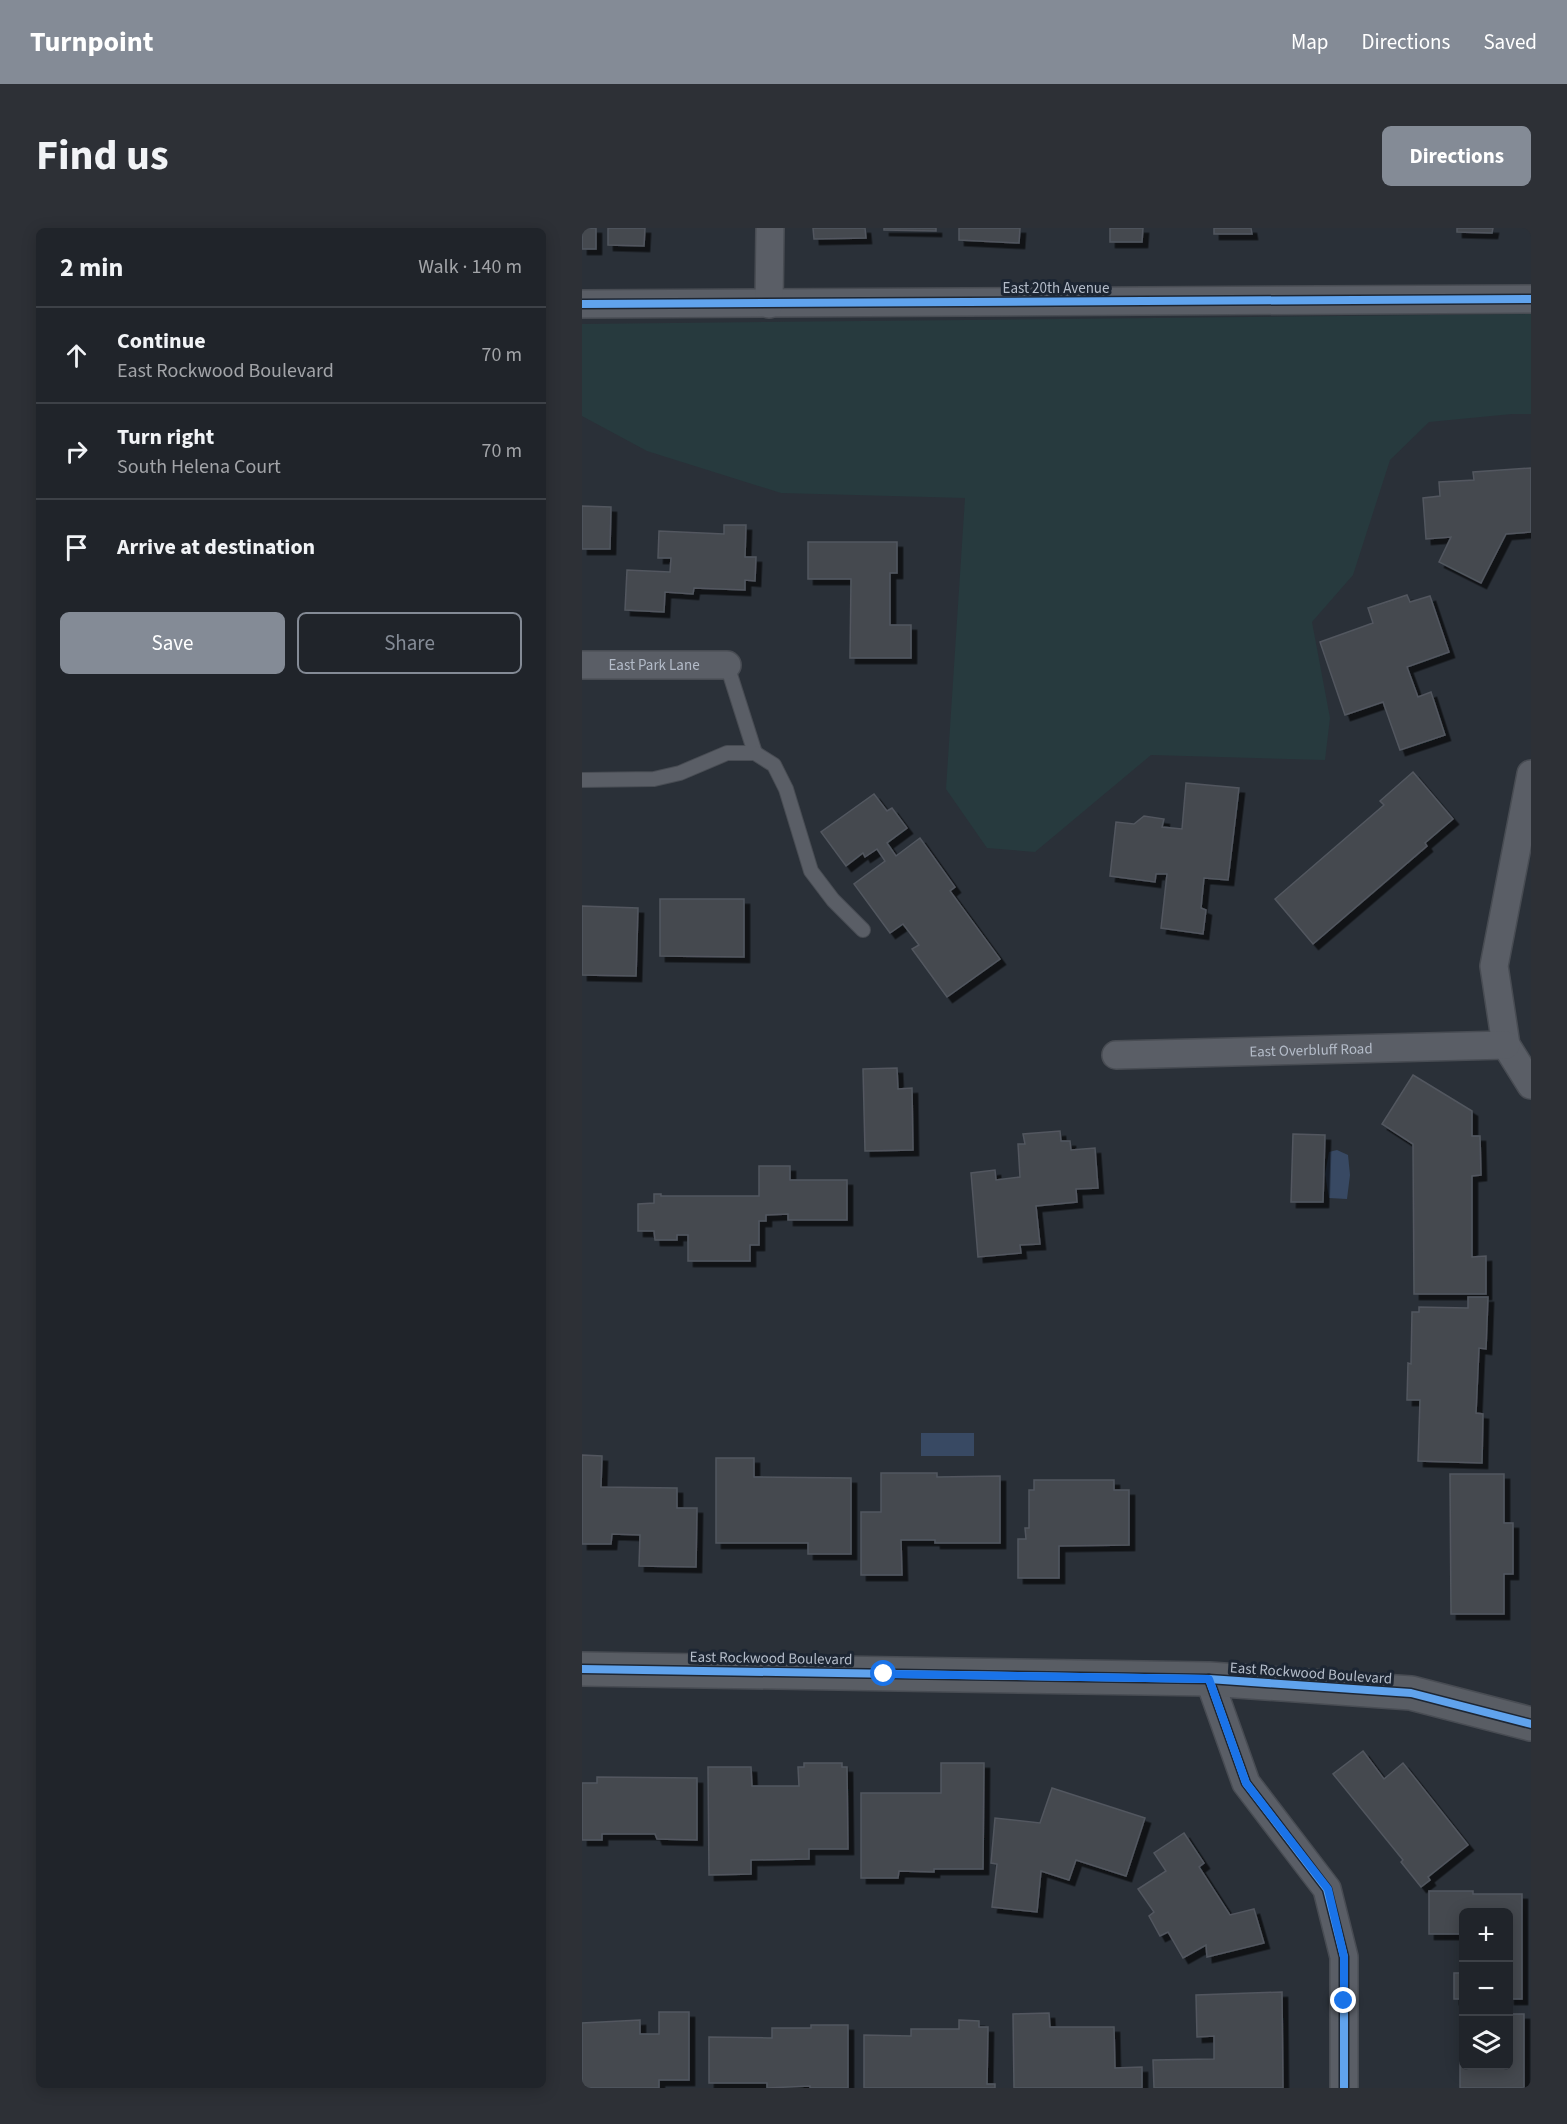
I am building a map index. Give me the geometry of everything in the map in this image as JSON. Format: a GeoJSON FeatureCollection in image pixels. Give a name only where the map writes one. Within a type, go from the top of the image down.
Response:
{"type":"FeatureCollection","features":[{"type":"Feature","properties":{"kind":"street"},"geometry":{"type":"LineString","coordinates":[[769,304],[770,228]]}},
{"type":"Feature","properties":{"kind":"street","name":"East 20th Avenue"},"geometry":{"type":"LineString","coordinates":[[582,304],[1531,299]]}},
{"type":"Feature","properties":{"kind":"street","name":"East Park Lane"},"geometry":{"type":"LineString","coordinates":[[582,665],[727,665]]}},
{"type":"Feature","properties":{"kind":"street"},"geometry":{"type":"LineString","coordinates":[[1531,774],[1494,966],[1506,1045],[1531,1085]]}},
{"type":"Feature","properties":{"kind":"street","name":"East Overbluff Road"},"geometry":{"type":"LineString","coordinates":[[1116,1055],[1506,1045]]}},
{"type":"Feature","properties":{"kind":"street","name":"East Rockwood Boulevard"},"geometry":{"type":"LineString","coordinates":[[582,1669],[1209,1679],[1411,1693],[1531,1724]]}},
{"type":"Feature","properties":{"kind":"street"},"geometry":{"type":"LineString","coordinates":[[1209,1679],[1246,1783],[1328,1889],[1344,1957],[1344,2088]]}},
{"type":"Feature","properties":{"kind":"lane"},"geometry":{"type":"LineString","coordinates":[[727,665],[755,753]]}},
{"type":"Feature","properties":{"kind":"lane"},"geometry":{"type":"LineString","coordinates":[[582,780],[654,779],[680,774],[727,753],[755,753],[774,765],[786,789],[811,871],[833,900],[863,930]]}},
{"type":"Feature","properties":{"kind":"green space"},"geometry":{"type":"Polygon","coordinates":[[[1531,314],[1531,414],[1429,422],[1390,460],[1353,575],[1312,622],[1330,718],[1325,760],[1151,755],[1035,852],[987,848],[946,789],[965,498],[781,493],[647,451],[582,416],[582,324],[1531,314]]]}},
{"type":"Feature","properties":{"kind":"water"},"geometry":{"type":"Polygon","coordinates":[[[1337,1150],[1348,1155],[1350,1175],[1347,1199],[1329,1198],[1325,1174],[1329,1152],[1337,1150]]]}},
{"type":"Feature","properties":{"kind":"water"},"geometry":{"type":"Polygon","coordinates":[[[921,1433],[974,1433],[974,1456],[921,1456],[921,1433]]]}},
{"type":"Feature","properties":{"kind":"building"},"geometry":{"type":"Polygon","coordinates":[[[582,228],[596,228],[596,249],[582,249],[582,228]]]}},
{"type":"Feature","properties":{"kind":"building"},"geometry":{"type":"Polygon","coordinates":[[[608,228],[645,228],[644,246],[608,245],[608,228]]]}},
{"type":"Feature","properties":{"kind":"building"},"geometry":{"type":"Polygon","coordinates":[[[813,228],[865,228],[866,238],[814,239],[813,228]]]}},
{"type":"Feature","properties":{"kind":"building"},"geometry":{"type":"Polygon","coordinates":[[[884,228],[936,228],[936,231],[884,230],[884,228]]]}},
{"type":"Feature","properties":{"kind":"building"},"geometry":{"type":"Polygon","coordinates":[[[959,228],[1020,228],[1019,243],[959,240],[959,228]]]}},
{"type":"Feature","properties":{"kind":"building"},"geometry":{"type":"Polygon","coordinates":[[[1110,228],[1143,228],[1142,242],[1110,242],[1110,228]]]}},
{"type":"Feature","properties":{"kind":"building"},"geometry":{"type":"Polygon","coordinates":[[[1214,228],[1251,228],[1252,234],[1214,234],[1214,228]]]}},
{"type":"Feature","properties":{"kind":"building"},"geometry":{"type":"Polygon","coordinates":[[[1457,228],[1493,228],[1492,233],[1457,232],[1457,228]]]}},
{"type":"Feature","properties":{"kind":"building"},"geometry":{"type":"Polygon","coordinates":[[[1531,468],[1531,532],[1506,534],[1481,583],[1439,562],[1451,537],[1426,539],[1423,498],[1440,496],[1439,482],[1474,480],[1473,472],[1531,468]]]}},
{"type":"Feature","properties":{"kind":"building"},"geometry":{"type":"Polygon","coordinates":[[[582,506],[611,507],[610,549],[582,549],[582,506]]]}},
{"type":"Feature","properties":{"kind":"building"},"geometry":{"type":"Polygon","coordinates":[[[724,525],[746,525],[745,557],[756,557],[755,581],[745,580],[745,590],[694,588],[693,594],[665,592],[664,612],[625,610],[627,570],[670,572],[671,558],[658,558],[659,531],[724,534],[724,525]]]}},
{"type":"Feature","properties":{"kind":"building"},"geometry":{"type":"Polygon","coordinates":[[[808,542],[897,542],[897,573],[890,573],[890,625],[911,625],[911,658],[850,658],[851,579],[808,579],[808,542]]]}},
{"type":"Feature","properties":{"kind":"building"},"geometry":{"type":"Polygon","coordinates":[[[1407,595],[1410,602],[1430,596],[1449,652],[1407,667],[1418,697],[1431,692],[1445,735],[1400,750],[1383,702],[1345,715],[1320,642],[1373,623],[1368,608],[1407,595]]]}},
{"type":"Feature","properties":{"kind":"building"},"geometry":{"type":"Polygon","coordinates":[[[1413,772],[1453,819],[1425,843],[1427,846],[1313,944],[1275,899],[1384,805],[1380,801],[1413,772]]]}},
{"type":"Feature","properties":{"kind":"building"},"geometry":{"type":"Polygon","coordinates":[[[1186,783],[1239,788],[1228,880],[1204,878],[1201,908],[1206,910],[1203,934],[1161,928],[1167,874],[1156,874],[1155,882],[1110,876],[1116,822],[1134,824],[1144,816],[1164,819],[1162,827],[1182,829],[1186,783]]]}},
{"type":"Feature","properties":{"kind":"building"},"geometry":{"type":"Polygon","coordinates":[[[874,794],[887,811],[892,808],[907,828],[887,843],[896,856],[920,838],[955,887],[950,891],[1000,959],[947,997],[912,949],[919,945],[903,924],[890,933],[854,884],[885,861],[877,849],[865,857],[863,853],[846,866],[821,832],[874,794]]]}},
{"type":"Feature","properties":{"kind":"building"},"geometry":{"type":"Polygon","coordinates":[[[660,899],[744,899],[744,957],[660,956],[660,899]]]}},
{"type":"Feature","properties":{"kind":"building"},"geometry":{"type":"Polygon","coordinates":[[[582,906],[638,908],[636,976],[582,975],[582,906]]]}},
{"type":"Feature","properties":{"kind":"building"},"geometry":{"type":"Polygon","coordinates":[[[897,1068],[898,1089],[912,1088],[913,1150],[865,1151],[863,1069],[897,1068]]]}},
{"type":"Feature","properties":{"kind":"building"},"geometry":{"type":"Polygon","coordinates":[[[1413,1075],[1472,1111],[1472,1136],[1480,1136],[1481,1175],[1472,1176],[1472,1257],[1486,1256],[1486,1294],[1414,1294],[1413,1144],[1382,1124],[1413,1075]]]}},
{"type":"Feature","properties":{"kind":"building"},"geometry":{"type":"Polygon","coordinates":[[[1060,1131],[1061,1141],[1070,1141],[1071,1150],[1095,1148],[1098,1188],[1076,1189],[1077,1202],[1036,1206],[1040,1244],[1020,1245],[1021,1253],[978,1257],[971,1173],[995,1170],[996,1180],[1020,1177],[1018,1144],[1025,1144],[1023,1134],[1060,1131]]]}},
{"type":"Feature","properties":{"kind":"building"},"geometry":{"type":"Polygon","coordinates":[[[1293,1134],[1325,1135],[1323,1202],[1291,1202],[1293,1134]]]}},
{"type":"Feature","properties":{"kind":"building"},"geometry":{"type":"Polygon","coordinates":[[[759,1166],[790,1166],[790,1180],[847,1180],[847,1220],[788,1220],[788,1214],[766,1215],[766,1221],[759,1221],[759,1245],[750,1245],[750,1261],[688,1261],[688,1235],[677,1235],[677,1240],[655,1240],[654,1231],[638,1231],[638,1204],[654,1203],[654,1194],[661,1194],[661,1196],[759,1196],[759,1166]]]}},
{"type":"Feature","properties":{"kind":"building"},"geometry":{"type":"Polygon","coordinates":[[[1468,1297],[1488,1297],[1486,1349],[1479,1348],[1476,1413],[1483,1414],[1482,1463],[1418,1461],[1420,1400],[1407,1400],[1408,1363],[1411,1364],[1412,1312],[1419,1312],[1419,1307],[1468,1308],[1468,1297]]]}},
{"type":"Feature","properties":{"kind":"building"},"geometry":{"type":"Polygon","coordinates":[[[582,1455],[602,1456],[601,1487],[677,1488],[677,1508],[697,1508],[696,1567],[639,1566],[640,1535],[612,1534],[611,1544],[582,1544],[582,1455]]]}},
{"type":"Feature","properties":{"kind":"building"},"geometry":{"type":"Polygon","coordinates":[[[716,1458],[754,1458],[754,1477],[851,1478],[851,1554],[808,1554],[808,1543],[716,1543],[716,1458]]]}},
{"type":"Feature","properties":{"kind":"building"},"geometry":{"type":"Polygon","coordinates":[[[881,1473],[937,1473],[937,1477],[1000,1476],[1000,1543],[935,1543],[935,1540],[901,1540],[902,1575],[861,1575],[861,1512],[881,1512],[881,1473]]]}},
{"type":"Feature","properties":{"kind":"building"},"geometry":{"type":"Polygon","coordinates":[[[1450,1474],[1504,1474],[1504,1523],[1513,1523],[1513,1574],[1504,1574],[1504,1614],[1451,1614],[1450,1474]]]}},
{"type":"Feature","properties":{"kind":"building"},"geometry":{"type":"Polygon","coordinates":[[[1034,1480],[1114,1480],[1114,1490],[1129,1490],[1129,1545],[1059,1546],[1059,1578],[1018,1578],[1018,1539],[1026,1539],[1025,1528],[1029,1528],[1029,1490],[1034,1490],[1034,1480]]]}},
{"type":"Feature","properties":{"kind":"building"},"geometry":{"type":"Polygon","coordinates":[[[1363,1751],[1384,1779],[1403,1763],[1468,1845],[1428,1877],[1430,1880],[1421,1887],[1401,1862],[1403,1860],[1333,1774],[1363,1751]]]}},
{"type":"Feature","properties":{"kind":"building"},"geometry":{"type":"Polygon","coordinates":[[[804,1763],[842,1763],[842,1767],[847,1767],[848,1849],[809,1849],[809,1859],[751,1860],[751,1874],[709,1875],[708,1767],[751,1767],[752,1786],[799,1786],[798,1767],[804,1767],[804,1763]]]}},
{"type":"Feature","properties":{"kind":"building"},"geometry":{"type":"Polygon","coordinates":[[[941,1763],[984,1763],[983,1869],[934,1869],[934,1872],[899,1871],[898,1878],[861,1878],[861,1793],[941,1793],[941,1763]]]}},
{"type":"Feature","properties":{"kind":"building"},"geometry":{"type":"Polygon","coordinates":[[[597,1777],[697,1778],[697,1840],[657,1839],[655,1834],[602,1834],[602,1840],[582,1840],[582,1783],[597,1783],[597,1777]]]}},
{"type":"Feature","properties":{"kind":"building"},"geometry":{"type":"Polygon","coordinates":[[[1052,1788],[1145,1818],[1126,1876],[1076,1860],[1069,1880],[1041,1871],[1037,1912],[992,1907],[997,1864],[991,1863],[995,1818],[1040,1823],[1052,1788]]]}},
{"type":"Feature","properties":{"kind":"building"},"geometry":{"type":"Polygon","coordinates":[[[1184,1833],[1204,1863],[1199,1867],[1230,1915],[1254,1909],[1264,1943],[1207,1957],[1206,1945],[1183,1958],[1168,1932],[1160,1936],[1149,1916],[1154,1912],[1138,1889],[1166,1871],[1154,1853],[1184,1833]]]}},
{"type":"Feature","properties":{"kind":"building"},"geometry":{"type":"Polygon","coordinates":[[[1429,1891],[1522,1894],[1522,1999],[1513,1999],[1513,1908],[1459,1908],[1459,1934],[1429,1934],[1429,1891]]]}},
{"type":"Feature","properties":{"kind":"building"},"geometry":{"type":"Polygon","coordinates":[[[1454,1973],[1459,1973],[1459,1999],[1454,1999],[1454,1973]]]}},
{"type":"Feature","properties":{"kind":"building"},"geometry":{"type":"Polygon","coordinates":[[[1282,1992],[1283,2088],[1154,2088],[1153,2060],[1214,2059],[1214,2036],[1197,2037],[1196,1995],[1282,1992]]]}},
{"type":"Feature","properties":{"kind":"building"},"geometry":{"type":"Polygon","coordinates":[[[659,2012],[689,2012],[689,2080],[659,2080],[659,2088],[582,2088],[582,2023],[640,2020],[640,2034],[659,2034],[659,2012]]]}},
{"type":"Feature","properties":{"kind":"building"},"geometry":{"type":"Polygon","coordinates":[[[1049,2013],[1050,2027],[1114,2027],[1115,2068],[1142,2067],[1142,2088],[1014,2088],[1013,2014],[1049,2013]]]}},
{"type":"Feature","properties":{"kind":"building"},"geometry":{"type":"Polygon","coordinates":[[[1513,2014],[1524,2014],[1524,2088],[1460,2088],[1460,2070],[1513,2070],[1513,2014]]]}},
{"type":"Feature","properties":{"kind":"building"},"geometry":{"type":"Polygon","coordinates":[[[959,2020],[979,2021],[979,2027],[988,2027],[987,2084],[995,2084],[995,2088],[864,2088],[864,2035],[911,2036],[911,2029],[959,2029],[959,2020]]]}},
{"type":"Feature","properties":{"kind":"building"},"geometry":{"type":"Polygon","coordinates":[[[811,2025],[848,2025],[848,2088],[810,2088],[810,2086],[767,2088],[767,2083],[709,2083],[709,2037],[772,2038],[772,2028],[811,2028],[811,2025]]]}},
{"type":"Feature","properties":{"kind":"cycle path"},"geometry":{"type":"LineString","coordinates":[[582,304],[1531,299]]}},
{"type":"Feature","properties":{"kind":"cycle path"},"geometry":{"type":"LineString","coordinates":[[582,1669],[1209,1679],[1411,1693],[1531,1724]]}},
{"type":"Feature","properties":{"kind":"cycle path"},"geometry":{"type":"LineString","coordinates":[[1209,1679],[1246,1783],[1327,1889],[1344,1957],[1344,2088]]}},
{"type":"Feature","properties":{"kind":"route"},"geometry":{"type":"LineString","coordinates":[[884,1674],[1209,1679],[1246,1783],[1328,1889],[1344,1957],[1344,2001]]}}]}
